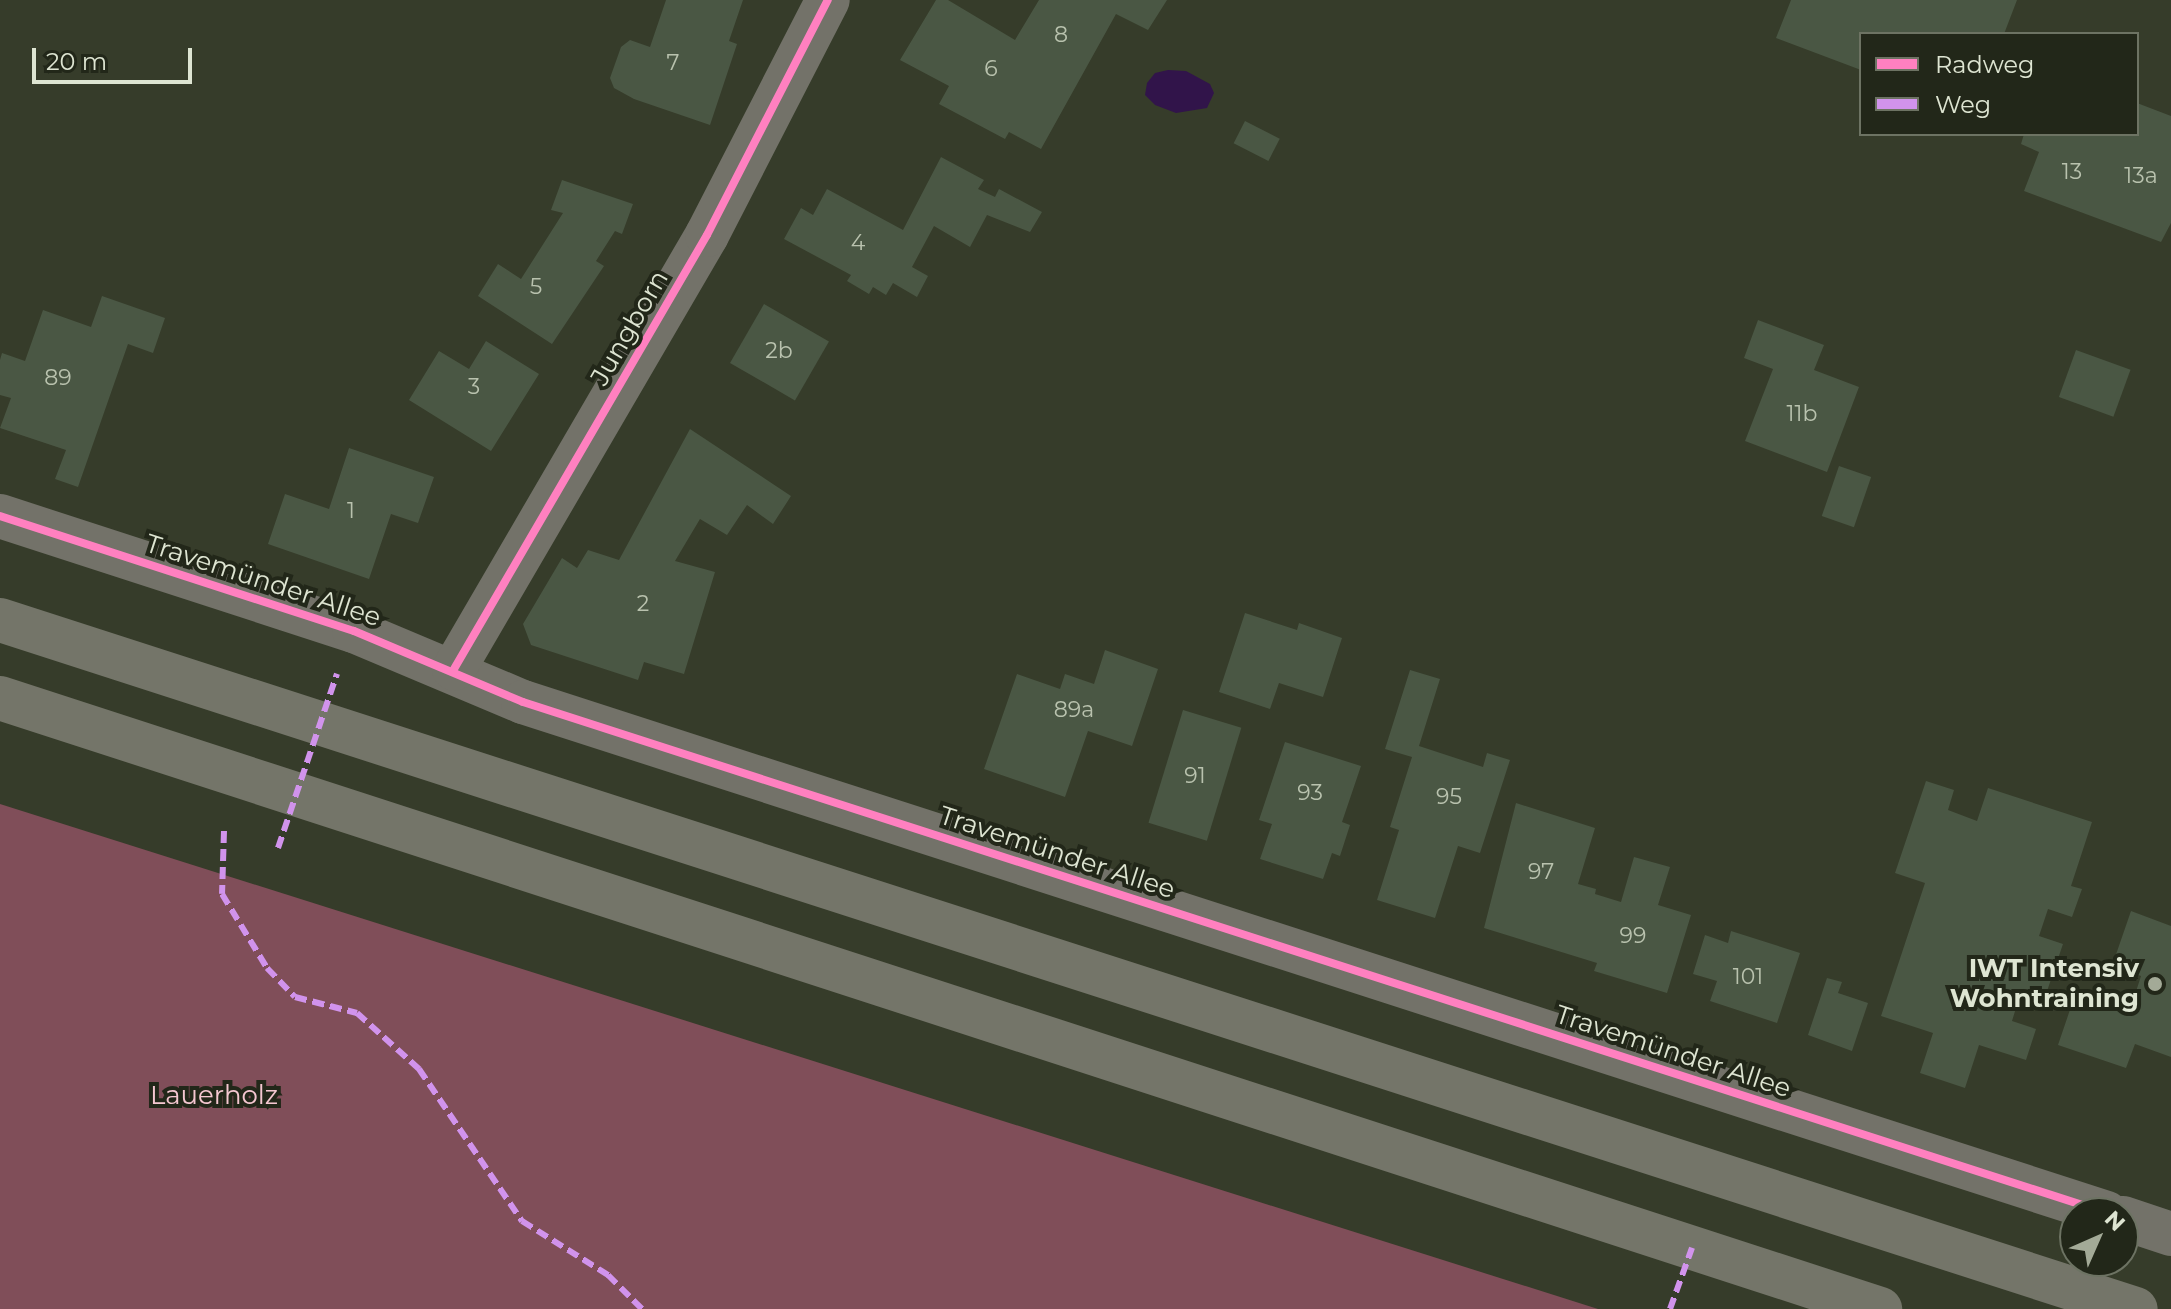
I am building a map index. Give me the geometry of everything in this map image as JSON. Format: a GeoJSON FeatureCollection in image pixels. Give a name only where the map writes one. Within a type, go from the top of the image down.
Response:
{"type":"FeatureCollection","features":[{"type":"Feature","properties":{"kind":"highway"},"geometry":{"type":"LineString","coordinates":[[0,620],[2136,1309]]}},
{"type":"Feature","properties":{"kind":"highway"},"geometry":{"type":"LineString","coordinates":[[0,698],[1880,1309]]}},
{"type":"Feature","properties":{"kind":"street","name":"Jungborn"},"geometry":{"type":"LineString","coordinates":[[454,669],[707,235],[828,0]]}},
{"type":"Feature","properties":{"kind":"street","name":"Travemünder Allee"},"geometry":{"type":"LineString","coordinates":[[0,516],[454,669],[538,707],[2059,1198]]}},
{"type":"Feature","properties":{"kind":"street"},"geometry":{"type":"LineString","coordinates":[[2139,1223],[2171,1234]]}},
{"type":"Feature","properties":{"kind":"green space","name":"Lauerholz"},"geometry":{"type":"Polygon","coordinates":[[[0,804],[1598,1309],[0,1309],[0,804]]]}},
{"type":"Feature","properties":{"kind":"shaded area"},"geometry":{"type":"Polygon","coordinates":[[[1186,71],[1210,84],[1214,93],[1207,108],[1176,113],[1155,105],[1145,95],[1147,83],[1155,73],[1186,71]]]}},
{"type":"Feature","properties":{"kind":"building"},"geometry":{"type":"Polygon","coordinates":[[[666,0],[743,0],[729,41],[737,44],[710,125],[634,99],[614,88],[610,78],[621,47],[630,40],[650,47],[666,0]]]}},
{"type":"Feature","properties":{"kind":"building"},"geometry":{"type":"Polygon","coordinates":[[[936,0],[948,0],[1015,40],[1039,0],[1167,0],[1148,30],[1116,14],[1041,149],[1009,132],[1005,139],[939,104],[949,86],[900,60],[936,0]]]}},
{"type":"Feature","properties":{"kind":"building"},"geometry":{"type":"Polygon","coordinates":[[[1791,0],[2017,0],[2005,32],[1859,32],[1859,69],[1776,38],[1791,0]]]}},
{"type":"Feature","properties":{"kind":"building"},"geometry":{"type":"Polygon","coordinates":[[[2139,104],[2171,116],[2171,223],[2161,242],[2024,191],[2039,152],[2021,144],[2023,136],[2139,136],[2139,104]]]}},
{"type":"Feature","properties":{"kind":"building"},"geometry":{"type":"Polygon","coordinates":[[[1245,121],[1280,139],[1268,161],[1234,143],[1245,121]]]}},
{"type":"Feature","properties":{"kind":"building"},"geometry":{"type":"Polygon","coordinates":[[[941,157],[984,180],[978,189],[995,197],[999,189],[1042,212],[1030,232],[987,215],[970,247],[934,226],[912,267],[928,276],[917,297],[893,283],[886,295],[873,287],[869,294],[847,281],[851,275],[784,239],[801,208],[813,215],[827,189],[903,230],[941,157]]]}},
{"type":"Feature","properties":{"kind":"building"},"geometry":{"type":"Polygon","coordinates":[[[562,180],[633,204],[622,234],[615,231],[596,261],[604,266],[552,344],[478,296],[498,264],[521,279],[563,213],[551,210],[562,180]]]}},
{"type":"Feature","properties":{"kind":"building"},"geometry":{"type":"Polygon","coordinates":[[[102,296],[165,318],[153,353],[128,344],[78,487],[55,479],[66,450],[0,428],[11,398],[0,395],[0,360],[2,353],[25,361],[43,310],[91,327],[102,296]]]}},
{"type":"Feature","properties":{"kind":"building"},"geometry":{"type":"Polygon","coordinates":[[[764,304],[829,341],[795,400],[730,363],[764,304]]]}},
{"type":"Feature","properties":{"kind":"building"},"geometry":{"type":"Polygon","coordinates":[[[1758,320],[1824,345],[1814,370],[1859,387],[1827,472],[1745,441],[1773,369],[1744,358],[1758,320]]]}},
{"type":"Feature","properties":{"kind":"building"},"geometry":{"type":"Polygon","coordinates":[[[486,341],[539,374],[491,451],[409,400],[439,351],[469,369],[486,341]]]}},
{"type":"Feature","properties":{"kind":"building"},"geometry":{"type":"Polygon","coordinates":[[[2076,350],[2131,370],[2113,417],[2059,397],[2076,350]]]}},
{"type":"Feature","properties":{"kind":"building"},"geometry":{"type":"Polygon","coordinates":[[[690,429],[791,496],[773,524],[747,505],[727,535],[700,519],[675,561],[715,572],[684,674],[644,662],[638,680],[531,645],[523,624],[562,558],[577,568],[588,550],[619,560],[690,429]]]}},
{"type":"Feature","properties":{"kind":"building"},"geometry":{"type":"Polygon","coordinates":[[[349,448],[434,477],[418,523],[391,514],[369,579],[268,544],[285,494],[329,509],[349,448]]]}},
{"type":"Feature","properties":{"kind":"building"},"geometry":{"type":"Polygon","coordinates":[[[1839,466],[1871,477],[1854,527],[1822,516],[1839,466]]]}},
{"type":"Feature","properties":{"kind":"building"},"geometry":{"type":"Polygon","coordinates":[[[1245,613],[1297,630],[1299,623],[1342,638],[1323,697],[1279,683],[1270,709],[1219,692],[1245,613]]]}},
{"type":"Feature","properties":{"kind":"building"},"geometry":{"type":"Polygon","coordinates":[[[1105,650],[1158,669],[1132,746],[1088,731],[1065,797],[984,769],[1017,674],[1060,689],[1065,674],[1094,684],[1105,650]]]}},
{"type":"Feature","properties":{"kind":"building"},"geometry":{"type":"Polygon","coordinates":[[[1410,670],[1440,679],[1419,746],[1483,767],[1487,753],[1510,760],[1480,853],[1458,846],[1435,918],[1377,900],[1399,830],[1390,827],[1412,757],[1385,749],[1410,670]]]}},
{"type":"Feature","properties":{"kind":"building"},"geometry":{"type":"Polygon","coordinates":[[[1183,710],[1241,728],[1207,841],[1149,823],[1183,710]]]}},
{"type":"Feature","properties":{"kind":"building"},"geometry":{"type":"Polygon","coordinates":[[[1285,742],[1361,766],[1342,822],[1350,825],[1340,856],[1332,853],[1323,879],[1260,859],[1272,824],[1259,820],[1285,742]]]}},
{"type":"Feature","properties":{"kind":"building"},"geometry":{"type":"Polygon","coordinates":[[[1926,781],[1954,790],[1948,810],[1977,821],[1988,788],[2092,822],[2071,886],[2082,889],[2072,917],[2048,909],[2039,936],[2063,944],[2043,1003],[2020,995],[2012,1021],[2036,1029],[2026,1060],[1979,1045],[1965,1088],[1920,1073],[1933,1033],[1881,1016],[1925,883],[1895,873],[1926,781]]]}},
{"type":"Feature","properties":{"kind":"building"},"geometry":{"type":"Polygon","coordinates":[[[1516,803],[1595,828],[1578,884],[1596,889],[1595,894],[1621,902],[1634,857],[1670,867],[1658,905],[1691,915],[1667,993],[1594,971],[1597,963],[1484,928],[1516,803]]]}},
{"type":"Feature","properties":{"kind":"building","name":"IWT Intensiv Wohntraining"},"geometry":{"type":"Polygon","coordinates":[[[2131,911],[2171,926],[2171,1057],[2135,1044],[2126,1068],[2058,1045],[2076,992],[2130,1010],[2141,976],[2112,966],[2131,911]]]}},
{"type":"Feature","properties":{"kind":"building"},"geometry":{"type":"Polygon","coordinates":[[[1731,931],[1800,953],[1777,1023],[1710,1001],[1717,981],[1693,974],[1705,935],[1728,943],[1731,931]]]}},
{"type":"Feature","properties":{"kind":"building"},"geometry":{"type":"Polygon","coordinates":[[[1827,978],[1842,982],[1838,993],[1868,1003],[1852,1051],[1808,1035],[1827,978]]]}},
{"type":"Feature","properties":{"kind":"marked path"},"geometry":{"type":"LineString","coordinates":[[278,848],[337,674]]}},
{"type":"Feature","properties":{"kind":"marked path"},"geometry":{"type":"LineString","coordinates":[[224,831],[222,894],[267,968],[295,997],[357,1013],[419,1069],[522,1221],[608,1275],[642,1309]]}},
{"type":"Feature","properties":{"kind":"marked path"},"geometry":{"type":"LineString","coordinates":[[1670,1309],[1692,1248]]}},
{"type":"Feature","properties":{"kind":"cycle path"},"geometry":{"type":"LineString","coordinates":[[454,669],[707,235],[828,0]]}},
{"type":"Feature","properties":{"kind":"cycle path"},"geometry":{"type":"LineString","coordinates":[[0,516],[354,631],[523,702],[2059,1198]]}},
{"type":"Feature","properties":{"kind":"place","name":"IWT Intensiv Wohntraining"},"geometry":{"type":"Point","coordinates":[2155,984]}}]}
